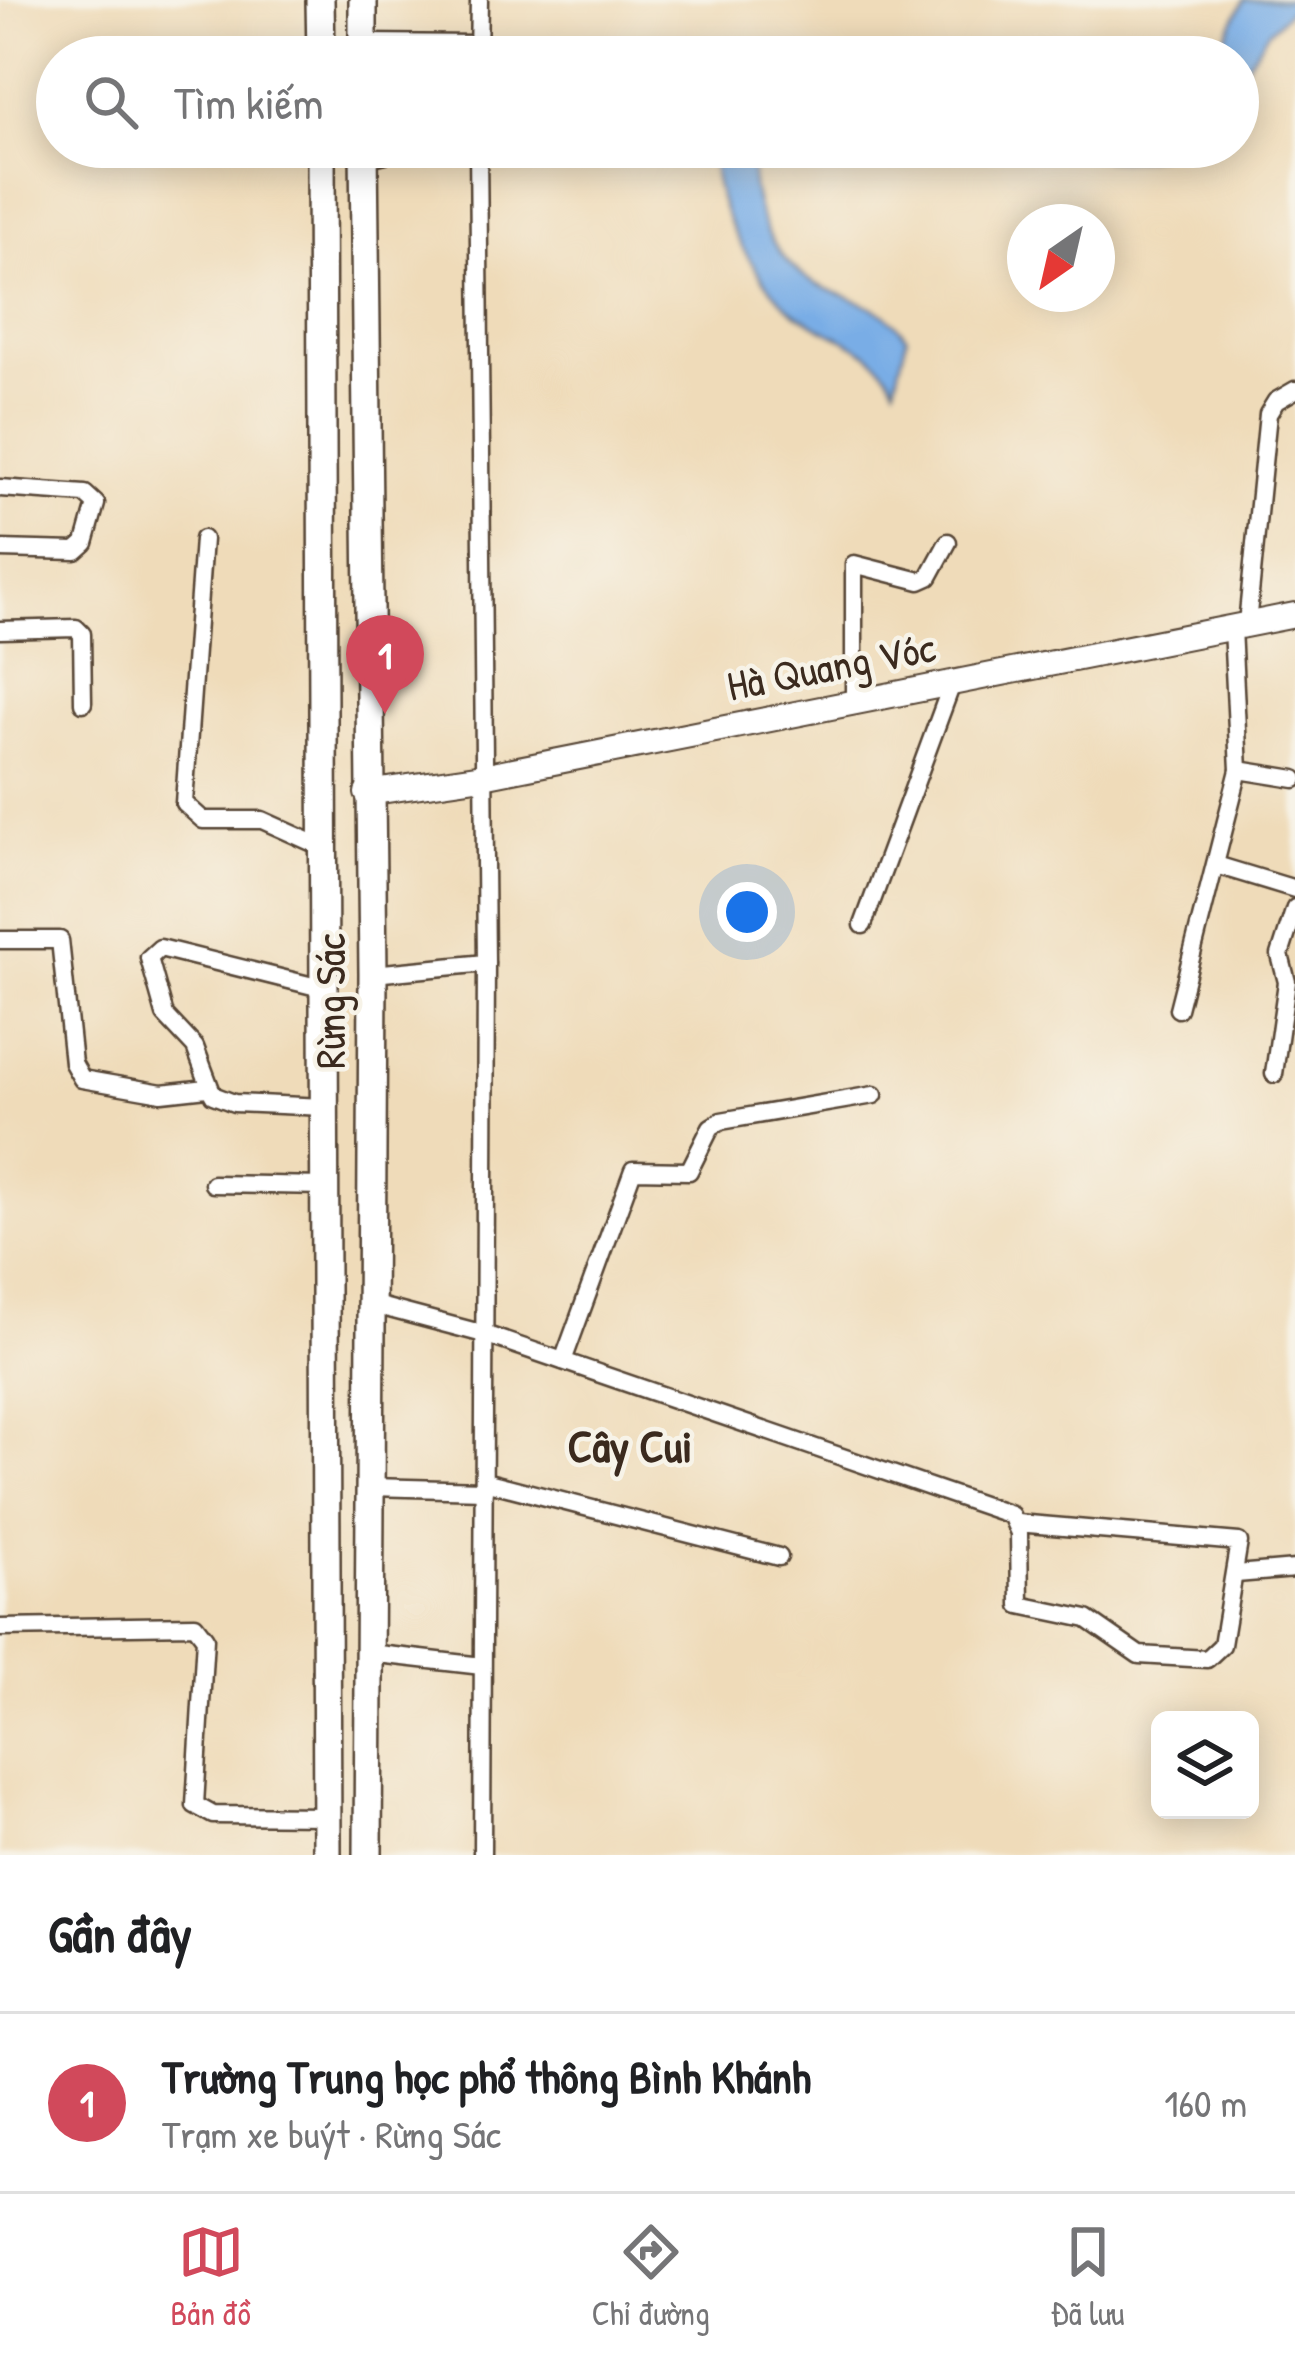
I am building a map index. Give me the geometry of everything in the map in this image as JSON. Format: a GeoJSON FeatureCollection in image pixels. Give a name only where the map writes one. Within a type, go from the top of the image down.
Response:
{"type":"FeatureCollection","features":[{"type":"Feature","properties":{"kind":"main road"},"geometry":{"type":"LineString","coordinates":[[320,0],[321,36]]}},
{"type":"Feature","properties":{"kind":"main road"},"geometry":{"type":"LineString","coordinates":[[362,0],[370,36]]}},
{"type":"Feature","properties":{"kind":"main road","name":"Rừng Sác"},"geometry":{"type":"LineString","coordinates":[[321,168],[327,1855]]}},
{"type":"Feature","properties":{"kind":"main road","name":"Rừng Sác"},"geometry":{"type":"LineString","coordinates":[[364,168],[374,792],[383,974],[378,1653],[368,1855]]}},
{"type":"Feature","properties":{"kind":"main road"},"geometry":{"type":"LineString","coordinates":[[323,796],[374,792]]}},
{"type":"Feature","properties":{"kind":"street"},"geometry":{"type":"LineString","coordinates":[[474,36],[478,0]]}},
{"type":"Feature","properties":{"kind":"street"},"geometry":{"type":"LineString","coordinates":[[478,168],[486,963],[484,1485],[473,1665],[482,1855]]}},
{"type":"Feature","properties":{"kind":"street"},"geometry":{"type":"LineString","coordinates":[[1178,1009],[1239,770],[1240,626],[1268,414],[1276,401],[1295,390]]}},
{"type":"Feature","properties":{"kind":"street"},"geometry":{"type":"LineString","coordinates":[[0,488],[85,494],[96,504],[85,543],[76,551],[0,550]]}},
{"type":"Feature","properties":{"kind":"street"},"geometry":{"type":"LineString","coordinates":[[203,538],[184,803],[203,820],[262,820],[324,848]]}},
{"type":"Feature","properties":{"kind":"street"},"geometry":{"type":"LineString","coordinates":[[854,700],[854,564],[920,581],[929,577],[948,542]]}},
{"type":"Feature","properties":{"kind":"street","name":"Hà Quang Vóc"},"geometry":{"type":"LineString","coordinates":[[374,792],[483,776],[1295,615]]}},
{"type":"Feature","properties":{"kind":"street"},"geometry":{"type":"LineString","coordinates":[[0,630],[76,628],[82,634],[83,703]]}},
{"type":"Feature","properties":{"kind":"street"},"geometry":{"type":"LineString","coordinates":[[863,925],[953,681]]}},
{"type":"Feature","properties":{"kind":"street"},"geometry":{"type":"LineString","coordinates":[[1239,770],[1295,779]]}},
{"type":"Feature","properties":{"kind":"street"},"geometry":{"type":"LineString","coordinates":[[1216,866],[1295,889]]}},
{"type":"Feature","properties":{"kind":"street"},"geometry":{"type":"LineString","coordinates":[[1274,1074],[1287,982],[1280,955],[1295,908]]}},
{"type":"Feature","properties":{"kind":"street"},"geometry":{"type":"LineString","coordinates":[[0,940],[60,940],[73,1064],[82,1079],[162,1094],[207,1088],[234,1102],[326,1107]]}},
{"type":"Feature","properties":{"kind":"street"},"geometry":{"type":"LineString","coordinates":[[207,1088],[195,1047],[164,1015],[149,969],[153,951],[160,948],[325,988]]}},
{"type":"Feature","properties":{"kind":"street"},"geometry":{"type":"LineString","coordinates":[[383,974],[486,963]]}},
{"type":"Feature","properties":{"kind":"street"},"geometry":{"type":"LineString","coordinates":[[563,1361],[633,1170],[689,1171],[711,1126],[722,1121],[874,1095]]}},
{"type":"Feature","properties":{"kind":"street"},"geometry":{"type":"LineString","coordinates":[[212,1184],[326,1186]]}},
{"type":"Feature","properties":{"kind":"street"},"geometry":{"type":"LineString","coordinates":[[381,1307],[484,1334],[1011,1515],[1017,1523],[1020,1605],[1087,1619],[1139,1654],[1207,1659],[1222,1646],[1239,1542],[1017,1523]]}},
{"type":"Feature","properties":{"kind":"street"},"geometry":{"type":"LineString","coordinates":[[380,1487],[484,1485],[779,1557]]}},
{"type":"Feature","properties":{"kind":"street"},"geometry":{"type":"LineString","coordinates":[[1236,1574],[1295,1569]]}},
{"type":"Feature","properties":{"kind":"street"},"geometry":{"type":"LineString","coordinates":[[0,1628],[194,1625],[205,1638],[195,1805],[213,1815],[327,1816]]}},
{"type":"Feature","properties":{"kind":"street"},"geometry":{"type":"LineString","coordinates":[[378,1653],[473,1665]]}},
{"type":"Feature","properties":{"kind":"water"},"geometry":{"type":"Polygon","coordinates":[[[1244,0],[1295,0],[1259,46],[1259,36],[1226,36],[1244,0]]]}},
{"type":"Feature","properties":{"kind":"water"},"geometry":{"type":"Polygon","coordinates":[[[714,168],[752,168],[759,211],[777,249],[791,265],[827,289],[881,312],[907,337],[895,386],[862,350],[805,320],[778,297],[735,234],[714,168]]]}},
{"type":"Feature","properties":{"kind":"place","name":"Trường Trung học phổ thông Bình Khánh"},"geometry":{"type":"Point","coordinates":[385,714]}},
{"type":"Feature","properties":{"kind":"district","name":"Cây Cui"},"geometry":{"type":"Point","coordinates":[630,1446]}}]}
